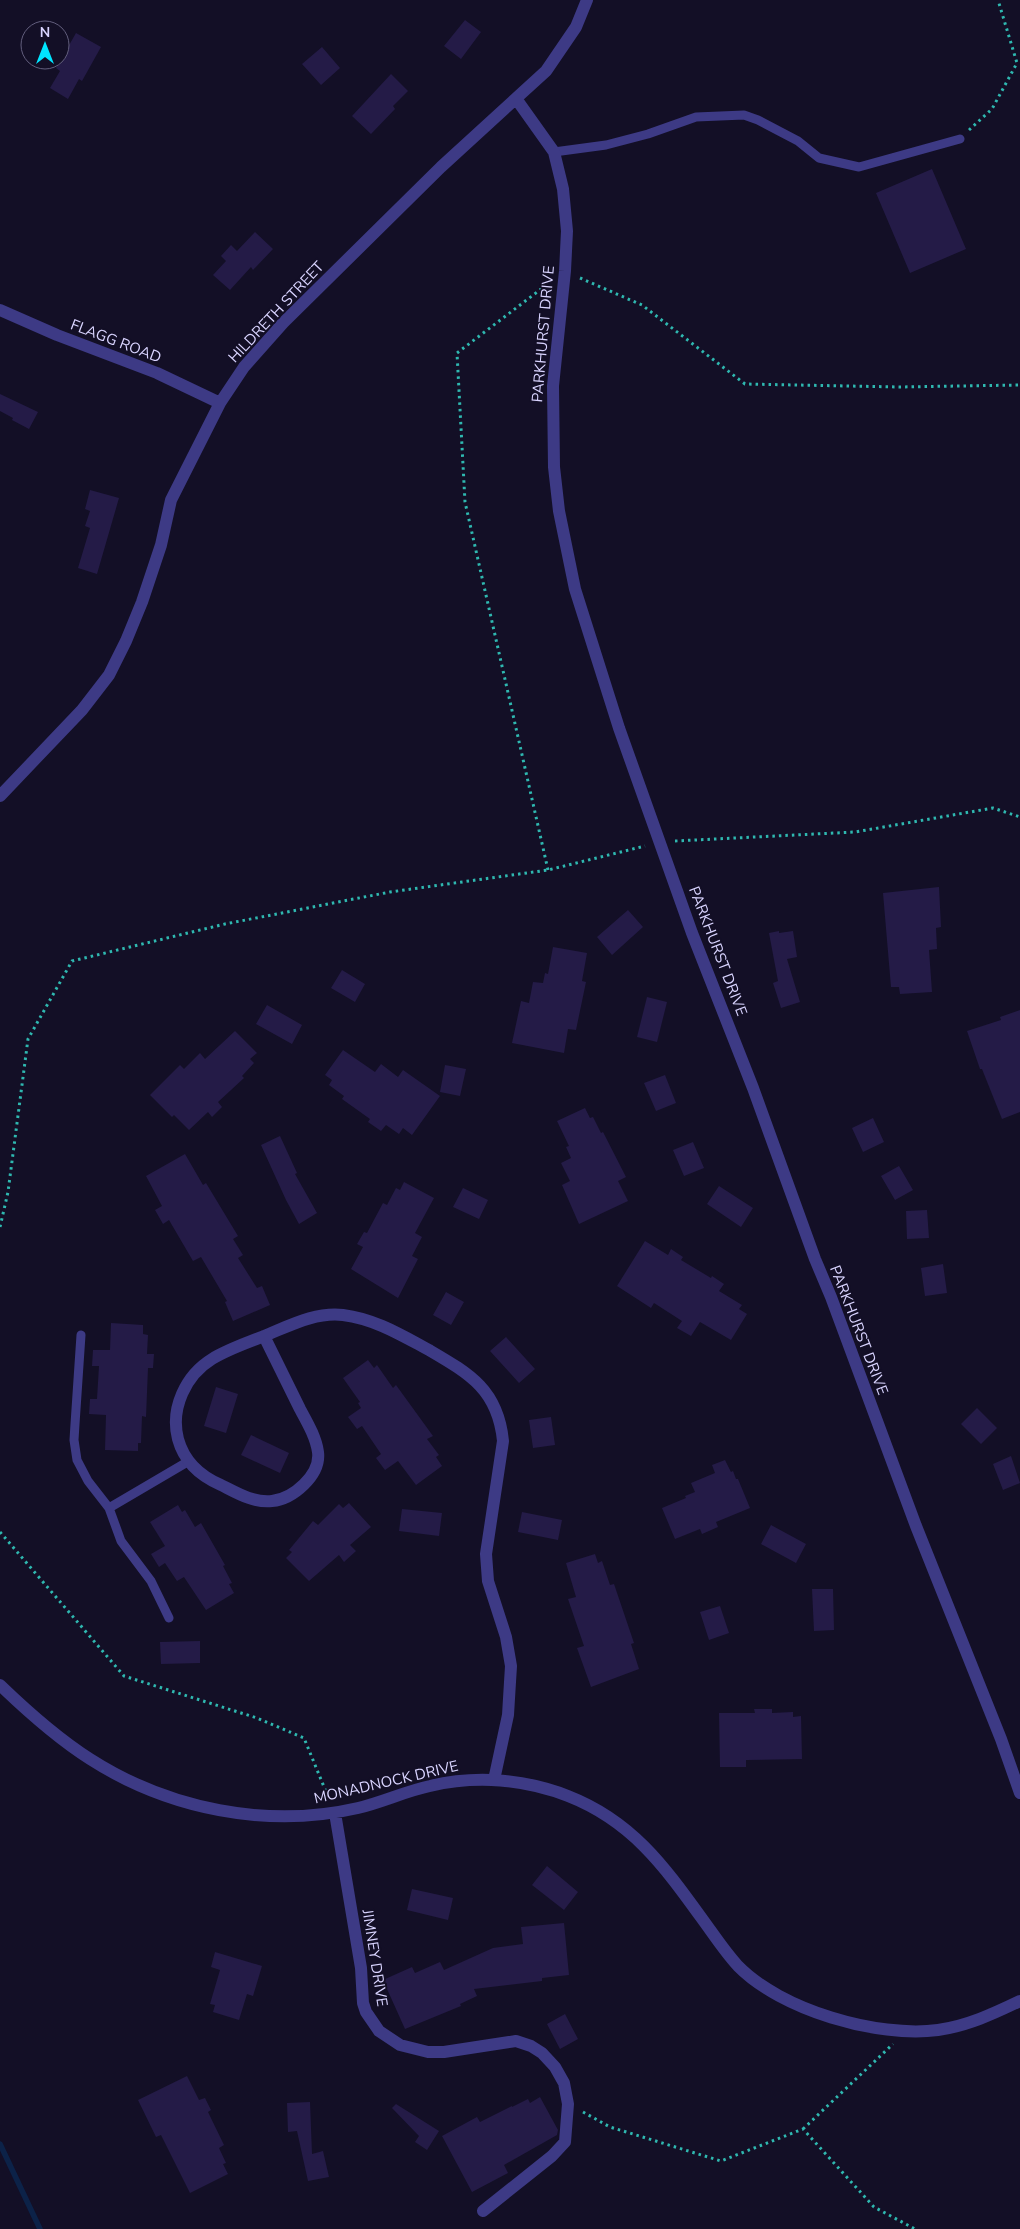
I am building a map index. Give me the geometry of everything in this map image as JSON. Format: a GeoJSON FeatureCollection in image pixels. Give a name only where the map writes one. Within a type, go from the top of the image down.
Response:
{"type":"FeatureCollection","features":[{"type":"Feature","properties":{"kind":"street","name":"HILDRETH STREET"},"geometry":{"type":"LineString","coordinates":[[0,796],[82,710],[109,675],[142,602],[161,545],[171,500],[220,403],[244,367],[283,323],[441,167],[517,100],[546,71],[576,27],[587,0]]}},
{"type":"Feature","properties":{"kind":"street","name":"PARKHURST DRIVE"},"geometry":{"type":"LineString","coordinates":[[517,100],[554,152],[563,189],[567,231],[565,271],[553,386],[554,467],[559,511],[575,589],[619,728],[660,842],[862,1384],[1001,1739],[1020,1793]]}},
{"type":"Feature","properties":{"kind":"street","name":"FLAGG ROAD"},"geometry":{"type":"LineString","coordinates":[[0,310],[57,335],[148,370],[220,403]]}},
{"type":"Feature","properties":{"kind":"street"},"geometry":{"type":"LineString","coordinates":[[264,1336],[314,1437],[318,1459],[314,1469],[304,1483],[290,1495],[273,1501],[248,1498],[212,1481],[189,1462],[179,1443],[176,1423],[178,1403],[184,1389],[193,1376],[211,1359],[264,1336],[296,1323],[318,1316],[331,1315],[358,1318],[397,1333],[461,1369],[481,1385],[493,1401],[501,1425],[503,1441],[488,1541],[487,1567],[492,1594],[506,1637],[511,1666],[508,1715],[494,1780]]}},
{"type":"Feature","properties":{"kind":"street","name":"MONADNOCK DRIVE"},"geometry":{"type":"LineString","coordinates":[[0,1685],[49,1729],[76,1750],[112,1772],[158,1793],[207,1808],[250,1814],[284,1816],[335,1812],[361,1807],[432,1785],[460,1781],[494,1780],[550,1789],[585,1803],[617,1822],[646,1846],[739,1967],[772,1992],[792,2003],[848,2023],[909,2030],[936,2030],[964,2025],[1020,2002]]}},
{"type":"Feature","properties":{"kind":"street","name":"JIMNEY DRIVE"},"geometry":{"type":"LineString","coordinates":[[335,1812],[361,1968],[363,2003],[366,2012],[379,2031],[400,2045],[428,2052],[444,2052],[516,2041],[531,2046],[542,2053],[564,2083],[568,2104],[565,2142],[552,2156],[483,2211]]}},
{"type":"Feature","properties":{"kind":"lane"},"geometry":{"type":"LineString","coordinates":[[554,152],[606,145],[648,134],[696,117],[744,116],[751,118],[798,141],[819,158],[859,166],[960,139]]}},
{"type":"Feature","properties":{"kind":"lane"},"geometry":{"type":"LineString","coordinates":[[81,1336],[75,1424],[77,1460],[88,1481],[109,1508],[121,1540],[151,1581],[169,1618]]}},
{"type":"Feature","properties":{"kind":"lane"},"geometry":{"type":"LineString","coordinates":[[109,1508],[189,1462]]}},
{"type":"Feature","properties":{"kind":"path"},"geometry":{"type":"LineString","coordinates":[[960,139],[992,109],[1017,63],[998,0]]}},
{"type":"Feature","properties":{"kind":"path"},"geometry":{"type":"LineString","coordinates":[[548,870],[465,502],[457,353],[565,271],[642,305],[746,384],[899,388],[1020,385]]}},
{"type":"Feature","properties":{"kind":"path"},"geometry":{"type":"LineString","coordinates":[[0,1227],[8,1192],[28,1040],[72,961],[225,924],[390,892],[548,870],[660,842],[854,832],[993,808],[1020,817]]}},
{"type":"Feature","properties":{"kind":"path"},"geometry":{"type":"LineString","coordinates":[[0,1532],[33,1568],[124,1676],[257,1718],[304,1738],[335,1812]]}},
{"type":"Feature","properties":{"kind":"path"},"geometry":{"type":"LineString","coordinates":[[568,2104],[610,2127],[721,2161],[802,2129],[909,2030]]}},
{"type":"Feature","properties":{"kind":"path"},"geometry":{"type":"LineString","coordinates":[[802,2129],[874,2206],[915,2229]]}},
{"type":"Feature","properties":{"kind":"building"},"geometry":{"type":"Polygon","coordinates":[[[465,20],[481,32],[461,59],[444,46],[465,20]]]}},
{"type":"Feature","properties":{"kind":"building"},"geometry":{"type":"Polygon","coordinates":[[[76,33],[101,47],[82,81],[79,79],[68,99],[50,88],[60,71],[59,70],[70,70],[70,44],[76,33]]]}},
{"type":"Feature","properties":{"kind":"building"},"geometry":{"type":"Polygon","coordinates":[[[322,47],[340,68],[321,85],[302,64],[322,47]]]}},
{"type":"Feature","properties":{"kind":"building"},"geometry":{"type":"Polygon","coordinates":[[[391,74],[408,91],[393,106],[395,109],[371,134],[352,116],[391,74]]]}},
{"type":"Feature","properties":{"kind":"building"},"geometry":{"type":"Polygon","coordinates":[[[932,169],[966,249],[910,273],[876,193],[932,169]]]}},
{"type":"Feature","properties":{"kind":"building"},"geometry":{"type":"Polygon","coordinates":[[[255,232],[273,249],[253,270],[251,267],[230,290],[213,275],[226,261],[221,256],[231,245],[237,251],[255,232]]]}},
{"type":"Feature","properties":{"kind":"building"},"geometry":{"type":"Polygon","coordinates":[[[0,394],[38,412],[29,429],[0,411],[0,394]]]}},
{"type":"Feature","properties":{"kind":"building"},"geometry":{"type":"Polygon","coordinates":[[[90,490],[119,498],[97,574],[78,568],[90,528],[85,526],[90,511],[85,509],[90,490]]]}},
{"type":"Feature","properties":{"kind":"building"},"geometry":{"type":"Polygon","coordinates":[[[939,887],[941,927],[936,928],[937,949],[929,950],[932,992],[900,994],[899,987],[891,987],[883,893],[939,887]]]}},
{"type":"Feature","properties":{"kind":"building"},"geometry":{"type":"Polygon","coordinates":[[[628,910],[643,927],[612,955],[597,937],[628,910]]]}},
{"type":"Feature","properties":{"kind":"building"},"geometry":{"type":"Polygon","coordinates":[[[779,931],[779,933],[793,931],[797,957],[787,959],[800,1002],[781,1008],[773,983],[778,981],[769,933],[779,931]]]}},
{"type":"Feature","properties":{"kind":"building"},"geometry":{"type":"Polygon","coordinates":[[[553,947],[587,953],[582,981],[586,982],[576,1030],[568,1029],[564,1053],[512,1043],[521,1001],[529,1003],[533,982],[543,983],[545,973],[548,974],[553,947]]]}},
{"type":"Feature","properties":{"kind":"building"},"geometry":{"type":"Polygon","coordinates":[[[342,970],[365,984],[355,1002],[331,988],[342,970]]]}},
{"type":"Feature","properties":{"kind":"building"},"geometry":{"type":"Polygon","coordinates":[[[647,997],[667,1002],[657,1042],[637,1037],[647,997]]]}},
{"type":"Feature","properties":{"kind":"building"},"geometry":{"type":"Polygon","coordinates":[[[267,1005],[302,1025],[292,1044],[256,1024],[267,1005]]]}},
{"type":"Feature","properties":{"kind":"building"},"geometry":{"type":"Polygon","coordinates":[[[1020,1010],[1020,1112],[1002,1119],[982,1069],[980,1069],[967,1031],[1001,1020],[1000,1017],[1020,1010]]]}},
{"type":"Feature","properties":{"kind":"building"},"geometry":{"type":"Polygon","coordinates":[[[235,1031],[257,1053],[250,1059],[254,1063],[242,1076],[244,1078],[218,1102],[222,1107],[212,1117],[208,1112],[189,1130],[174,1115],[172,1117],[150,1095],[180,1065],[184,1069],[200,1053],[205,1059],[235,1031]]]}},
{"type":"Feature","properties":{"kind":"building"},"geometry":{"type":"Polygon","coordinates":[[[343,1050],[375,1072],[381,1064],[398,1077],[403,1070],[440,1096],[412,1135],[403,1128],[399,1134],[386,1125],[381,1131],[368,1122],[370,1119],[342,1099],[344,1096],[329,1085],[332,1080],[325,1075],[343,1050]]]}},
{"type":"Feature","properties":{"kind":"building"},"geometry":{"type":"Polygon","coordinates":[[[445,1065],[466,1069],[460,1096],[440,1092],[445,1065]]]}},
{"type":"Feature","properties":{"kind":"building"},"geometry":{"type":"Polygon","coordinates":[[[665,1075],[676,1103],[656,1111],[644,1083],[665,1075]]]}},
{"type":"Feature","properties":{"kind":"building"},"geometry":{"type":"Polygon","coordinates":[[[585,1108],[590,1118],[593,1117],[601,1133],[603,1132],[626,1177],[618,1181],[628,1201],[579,1224],[562,1185],[570,1181],[561,1163],[571,1158],[566,1147],[569,1146],[557,1121],[585,1108]]]}},
{"type":"Feature","properties":{"kind":"building"},"geometry":{"type":"Polygon","coordinates":[[[873,1118],[884,1142],[863,1152],[852,1128],[873,1118]]]}},
{"type":"Feature","properties":{"kind":"building"},"geometry":{"type":"Polygon","coordinates":[[[280,1136],[297,1173],[295,1174],[317,1213],[299,1224],[261,1145],[280,1136]]]}},
{"type":"Feature","properties":{"kind":"building"},"geometry":{"type":"Polygon","coordinates":[[[693,1142],[704,1168],[684,1176],[673,1150],[693,1142]]]}},
{"type":"Feature","properties":{"kind":"building"},"geometry":{"type":"Polygon","coordinates":[[[185,1154],[203,1185],[206,1183],[238,1236],[233,1239],[243,1255],[238,1258],[257,1288],[262,1286],[270,1305],[233,1321],[225,1302],[227,1301],[201,1257],[193,1261],[169,1220],[163,1224],[155,1210],[162,1206],[146,1176],[185,1154]]]}},
{"type":"Feature","properties":{"kind":"building"},"geometry":{"type":"Polygon","coordinates":[[[899,1166],[913,1190],[895,1200],[881,1176],[899,1166]]]}},
{"type":"Feature","properties":{"kind":"building"},"geometry":{"type":"Polygon","coordinates":[[[404,1182],[434,1198],[415,1233],[422,1237],[412,1256],[418,1259],[398,1298],[351,1269],[363,1247],[357,1244],[364,1232],[367,1233],[383,1203],[387,1205],[396,1188],[400,1190],[404,1182]]]}},
{"type":"Feature","properties":{"kind":"building"},"geometry":{"type":"Polygon","coordinates":[[[719,1186],[753,1208],[741,1227],[707,1204],[719,1186]]]}},
{"type":"Feature","properties":{"kind":"building"},"geometry":{"type":"Polygon","coordinates":[[[463,1188],[488,1200],[479,1219],[453,1207],[463,1188]]]}},
{"type":"Feature","properties":{"kind":"building"},"geometry":{"type":"Polygon","coordinates":[[[927,1210],[929,1238],[907,1239],[906,1211],[927,1210]]]}},
{"type":"Feature","properties":{"kind":"building"},"geometry":{"type":"Polygon","coordinates":[[[645,1241],[668,1255],[671,1249],[683,1257],[681,1260],[724,1284],[719,1291],[742,1305],[739,1309],[747,1314],[731,1340],[700,1322],[691,1336],[677,1328],[682,1321],[654,1303],[651,1308],[617,1286],[645,1241]]]}},
{"type":"Feature","properties":{"kind":"building"},"geometry":{"type":"Polygon","coordinates":[[[943,1264],[947,1293],[925,1296],[921,1268],[943,1264]]]}},
{"type":"Feature","properties":{"kind":"building"},"geometry":{"type":"Polygon","coordinates":[[[446,1292],[464,1302],[451,1325],[433,1315],[446,1292]]]}},
{"type":"Feature","properties":{"kind":"building"},"geometry":{"type":"Polygon","coordinates":[[[111,1323],[143,1325],[143,1334],[148,1335],[147,1354],[154,1354],[153,1368],[148,1368],[146,1417],[142,1416],[141,1443],[138,1443],[138,1451],[105,1450],[106,1415],[89,1414],[90,1399],[97,1399],[99,1366],[92,1366],[93,1350],[110,1350],[111,1323]]]}},
{"type":"Feature","properties":{"kind":"building"},"geometry":{"type":"Polygon","coordinates":[[[506,1337],[535,1369],[519,1383],[490,1351],[506,1337]]]}},
{"type":"Feature","properties":{"kind":"building"},"geometry":{"type":"Polygon","coordinates":[[[368,1360],[374,1368],[377,1365],[393,1388],[396,1385],[433,1436],[427,1439],[439,1455],[436,1457],[442,1466],[416,1485],[398,1461],[385,1470],[376,1458],[381,1454],[362,1426],[357,1429],[348,1417],[361,1408],[358,1403],[360,1402],[343,1378],[368,1360]]]}},
{"type":"Feature","properties":{"kind":"building"},"geometry":{"type":"Polygon","coordinates":[[[216,1387],[238,1394],[226,1433],[204,1426],[216,1387]]]}},
{"type":"Feature","properties":{"kind":"building"},"geometry":{"type":"Polygon","coordinates":[[[977,1408],[997,1428],[981,1444],[961,1424],[977,1408]]]}},
{"type":"Feature","properties":{"kind":"building"},"geometry":{"type":"Polygon","coordinates":[[[551,1417],[555,1445],[533,1448],[529,1420],[551,1417]]]}},
{"type":"Feature","properties":{"kind":"building"},"geometry":{"type":"Polygon","coordinates":[[[251,1435],[289,1453],[280,1473],[241,1455],[251,1435]]]}},
{"type":"Feature","properties":{"kind":"building"},"geometry":{"type":"Polygon","coordinates":[[[1011,1456],[1020,1483],[1003,1490],[993,1464],[1011,1456]]]}},
{"type":"Feature","properties":{"kind":"building"},"geometry":{"type":"Polygon","coordinates":[[[725,1460],[731,1472],[733,1471],[736,1479],[738,1479],[750,1508],[716,1522],[718,1527],[702,1534],[700,1529],[675,1539],[662,1508],[695,1492],[691,1483],[715,1473],[712,1465],[725,1460]]]}},
{"type":"Feature","properties":{"kind":"building"},"geometry":{"type":"Polygon","coordinates":[[[349,1503],[371,1527],[350,1545],[356,1551],[344,1562],[339,1555],[309,1581],[286,1558],[292,1552],[289,1550],[313,1521],[318,1525],[339,1504],[343,1508],[349,1503]]]}},
{"type":"Feature","properties":{"kind":"building"},"geometry":{"type":"Polygon","coordinates":[[[178,1505],[182,1512],[185,1510],[195,1527],[201,1523],[225,1565],[223,1566],[232,1583],[229,1584],[234,1593],[206,1610],[184,1577],[177,1581],[165,1563],[159,1567],[151,1554],[165,1546],[150,1522],[178,1505]]]}},
{"type":"Feature","properties":{"kind":"building"},"geometry":{"type":"Polygon","coordinates":[[[402,1509],[442,1513],[439,1536],[399,1531],[402,1509]]]}},
{"type":"Feature","properties":{"kind":"building"},"geometry":{"type":"Polygon","coordinates":[[[522,1512],[562,1520],[558,1540],[518,1532],[522,1512]]]}},
{"type":"Feature","properties":{"kind":"building"},"geometry":{"type":"Polygon","coordinates":[[[771,1525],[806,1544],[796,1563],[761,1544],[771,1525]]]}},
{"type":"Feature","properties":{"kind":"building"},"geometry":{"type":"Polygon","coordinates":[[[595,1554],[598,1563],[602,1561],[610,1585],[614,1584],[634,1643],[631,1644],[639,1669],[591,1687],[577,1648],[584,1646],[568,1599],[576,1597],[566,1563],[595,1554]]]}},
{"type":"Feature","properties":{"kind":"building"},"geometry":{"type":"Polygon","coordinates":[[[812,1589],[833,1589],[834,1630],[814,1631],[812,1589]]]}},
{"type":"Feature","properties":{"kind":"building"},"geometry":{"type":"Polygon","coordinates":[[[720,1606],[729,1633],[709,1640],[700,1612],[720,1606]]]}},
{"type":"Feature","properties":{"kind":"building"},"geometry":{"type":"Polygon","coordinates":[[[200,1641],[200,1663],[161,1664],[160,1642],[200,1641]]]}},
{"type":"Feature","properties":{"kind":"building"},"geometry":{"type":"Polygon","coordinates":[[[754,1709],[772,1709],[772,1713],[793,1712],[793,1717],[801,1716],[802,1759],[746,1760],[746,1767],[720,1767],[719,1713],[755,1713],[754,1709]]]}},
{"type":"Feature","properties":{"kind":"building"},"geometry":{"type":"Polygon","coordinates":[[[547,1866],[578,1892],[564,1910],[532,1885],[547,1866]]]}},
{"type":"Feature","properties":{"kind":"building"},"geometry":{"type":"Polygon","coordinates":[[[412,1889],[453,1898],[448,1920],[407,1910],[412,1889]]]}},
{"type":"Feature","properties":{"kind":"building"},"geometry":{"type":"Polygon","coordinates":[[[564,1923],[569,1975],[542,1978],[542,1981],[474,1989],[477,1996],[460,2004],[461,2006],[405,2029],[383,1980],[412,1967],[415,1973],[440,1962],[444,1970],[493,1948],[523,1944],[521,1927],[564,1923]]]}},
{"type":"Feature","properties":{"kind":"building"},"geometry":{"type":"Polygon","coordinates":[[[215,1952],[262,1966],[253,1996],[247,1994],[239,2020],[213,2012],[215,2005],[210,2004],[220,1970],[211,1967],[215,1952]]]}},
{"type":"Feature","properties":{"kind":"building"},"geometry":{"type":"Polygon","coordinates":[[[565,2014],[578,2039],[560,2049],[547,2024],[565,2014]]]}},
{"type":"Feature","properties":{"kind":"building"},"geometry":{"type":"Polygon","coordinates":[[[187,2076],[199,2100],[205,2098],[211,2110],[208,2112],[224,2145],[219,2148],[226,2163],[223,2164],[228,2174],[190,2193],[161,2135],[156,2137],[138,2100],[187,2076]]]}},
{"type":"Feature","properties":{"kind":"building"},"geometry":{"type":"Polygon","coordinates":[[[540,2097],[558,2130],[557,2135],[504,2165],[508,2173],[472,2192],[442,2136],[477,2117],[480,2122],[528,2099],[530,2103],[540,2097]]]}},
{"type":"Feature","properties":{"kind":"building"},"geometry":{"type":"Polygon","coordinates":[[[310,2102],[312,2154],[323,2151],[329,2177],[308,2181],[297,2131],[288,2132],[287,2103],[310,2102]]]}},
{"type":"Feature","properties":{"kind":"building"},"geometry":{"type":"Polygon","coordinates":[[[396,2104],[439,2131],[427,2150],[415,2142],[419,2136],[392,2108],[396,2104]]]}},
{"type":"Feature","properties":{"kind":"waterway"},"geometry":{"type":"LineString","coordinates":[[0,2144],[40,2229]]}}]}
